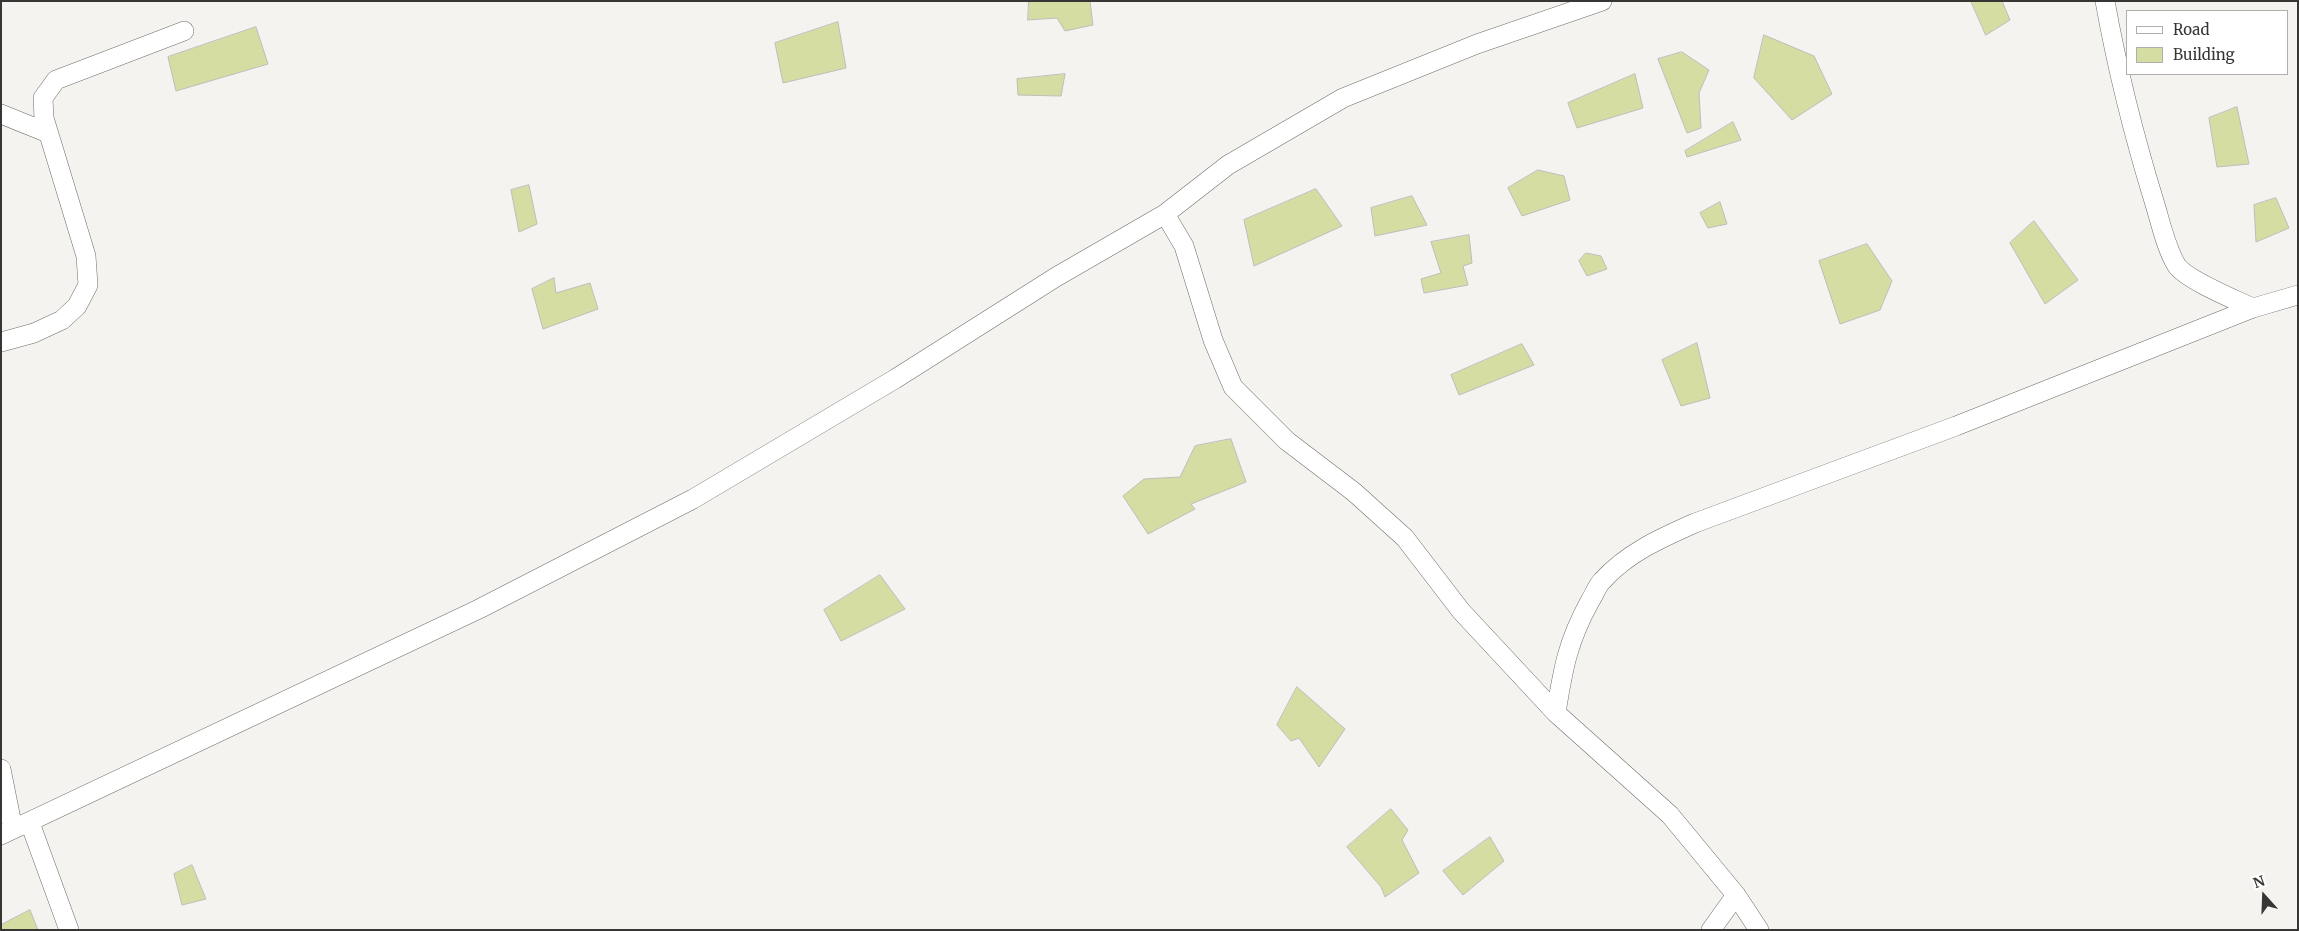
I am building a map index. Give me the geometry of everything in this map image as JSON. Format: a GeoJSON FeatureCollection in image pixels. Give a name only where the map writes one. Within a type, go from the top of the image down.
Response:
{"type":"FeatureCollection","features":[{"type":"Feature","properties":{"kind":"street"},"geometry":{"type":"LineString","coordinates":[[15,829],[479,609],[693,499],[895,379],[1048,282],[1165,214],[1228,165],[1343,98],[1477,44],[1602,1]]}},
{"type":"Feature","properties":{"kind":"street"},"geometry":{"type":"LineString","coordinates":[[2106,1],[2112,38],[2144,168],[2163,230],[2177,266],[2199,282],[2253,308]]}},
{"type":"Feature","properties":{"kind":"street"},"geometry":{"type":"LineString","coordinates":[[1,342],[34,333],[62,320],[77,306],[88,285],[86,256],[48,132],[43,98],[56,80],[184,31]]}},
{"type":"Feature","properties":{"kind":"street"},"geometry":{"type":"LineString","coordinates":[[1,114],[48,132]]}},
{"type":"Feature","properties":{"kind":"street"},"geometry":{"type":"LineString","coordinates":[[1165,214],[1184,246],[1213,340],[1234,387],[1287,441],[1354,492],[1405,538],[1461,611],[1556,713],[1670,815],[1736,895],[1759,930]]}},
{"type":"Feature","properties":{"kind":"street"},"geometry":{"type":"LineString","coordinates":[[1556,713],[1563,668],[1575,628],[1601,582],[1634,553],[1656,540],[1695,523],[1956,426],[2253,308],[2298,296]]}},
{"type":"Feature","properties":{"kind":"street"},"geometry":{"type":"LineString","coordinates":[[1,769],[15,829],[69,930]]}},
{"type":"Feature","properties":{"kind":"street"},"geometry":{"type":"LineString","coordinates":[[1711,930],[1736,895]]}},
{"type":"Feature","properties":{"kind":"building"},"geometry":{"type":"Polygon","coordinates":[[[1029,1],[1090,1],[1093,25],[1065,31],[1057,18],[1028,20],[1029,1]]]}},
{"type":"Feature","properties":{"kind":"building"},"geometry":{"type":"Polygon","coordinates":[[[1971,1],[2002,1],[2010,20],[1986,35],[1971,1]]]}},
{"type":"Feature","properties":{"kind":"building"},"geometry":{"type":"Polygon","coordinates":[[[838,22],[846,68],[783,83],[775,43],[838,22]]]}},
{"type":"Feature","properties":{"kind":"building"},"geometry":{"type":"Polygon","coordinates":[[[256,27],[268,64],[176,91],[168,57],[256,27]]]}},
{"type":"Feature","properties":{"kind":"building"},"geometry":{"type":"Polygon","coordinates":[[[1764,35],[1814,56],[1832,94],[1792,120],[1754,78],[1764,35]]]}},
{"type":"Feature","properties":{"kind":"building"},"geometry":{"type":"Polygon","coordinates":[[[1682,52],[1709,70],[1699,93],[1701,128],[1687,133],[1658,59],[1682,52]]]}},
{"type":"Feature","properties":{"kind":"building"},"geometry":{"type":"Polygon","coordinates":[[[1065,74],[1061,96],[1018,95],[1017,79],[1065,74]]]}},
{"type":"Feature","properties":{"kind":"building"},"geometry":{"type":"Polygon","coordinates":[[[1635,74],[1643,108],[1577,128],[1568,103],[1635,74]]]}},
{"type":"Feature","properties":{"kind":"building"},"geometry":{"type":"Polygon","coordinates":[[[2237,107],[2249,164],[2217,167],[2209,118],[2237,107]]]}},
{"type":"Feature","properties":{"kind":"building"},"geometry":{"type":"Polygon","coordinates":[[[1733,122],[1741,140],[1687,157],[1685,151],[1733,122]]]}},
{"type":"Feature","properties":{"kind":"building"},"geometry":{"type":"Polygon","coordinates":[[[1538,170],[1564,176],[1570,200],[1522,216],[1508,188],[1538,170]]]}},
{"type":"Feature","properties":{"kind":"building"},"geometry":{"type":"Polygon","coordinates":[[[529,185],[537,224],[519,232],[511,190],[529,185]]]}},
{"type":"Feature","properties":{"kind":"building"},"geometry":{"type":"Polygon","coordinates":[[[1316,189],[1342,226],[1254,266],[1244,220],[1316,189]]]}},
{"type":"Feature","properties":{"kind":"building"},"geometry":{"type":"Polygon","coordinates":[[[1412,196],[1427,225],[1375,236],[1371,208],[1412,196]]]}},
{"type":"Feature","properties":{"kind":"building"},"geometry":{"type":"Polygon","coordinates":[[[2276,198],[2289,228],[2256,242],[2254,205],[2276,198]]]}},
{"type":"Feature","properties":{"kind":"building"},"geometry":{"type":"Polygon","coordinates":[[[1720,202],[1727,224],[1708,228],[1700,213],[1720,202]]]}},
{"type":"Feature","properties":{"kind":"building"},"geometry":{"type":"Polygon","coordinates":[[[2034,221],[2078,280],[2045,304],[2010,243],[2034,221]]]}},
{"type":"Feature","properties":{"kind":"building"},"geometry":{"type":"Polygon","coordinates":[[[1469,235],[1472,263],[1463,266],[1468,285],[1424,293],[1421,279],[1441,273],[1431,242],[1469,235]]]}},
{"type":"Feature","properties":{"kind":"building"},"geometry":{"type":"Polygon","coordinates":[[[1867,244],[1892,281],[1880,310],[1840,324],[1819,261],[1867,244]]]}},
{"type":"Feature","properties":{"kind":"building"},"geometry":{"type":"Polygon","coordinates":[[[1586,253],[1601,256],[1607,269],[1587,276],[1579,261],[1586,253]]]}},
{"type":"Feature","properties":{"kind":"building"},"geometry":{"type":"Polygon","coordinates":[[[554,278],[556,293],[590,283],[598,309],[543,329],[532,289],[554,278]]]}},
{"type":"Feature","properties":{"kind":"building"},"geometry":{"type":"Polygon","coordinates":[[[1697,343],[1710,398],[1681,406],[1662,360],[1697,343]]]}},
{"type":"Feature","properties":{"kind":"building"},"geometry":{"type":"Polygon","coordinates":[[[1522,344],[1534,365],[1459,395],[1451,375],[1522,344]]]}},
{"type":"Feature","properties":{"kind":"building"},"geometry":{"type":"Polygon","coordinates":[[[1231,439],[1246,482],[1191,504],[1195,509],[1148,534],[1123,496],[1144,479],[1180,477],[1195,446],[1231,439]]]}},
{"type":"Feature","properties":{"kind":"building"},"geometry":{"type":"Polygon","coordinates":[[[880,575],[905,609],[841,641],[824,610],[880,575]]]}},
{"type":"Feature","properties":{"kind":"building"},"geometry":{"type":"Polygon","coordinates":[[[1297,687],[1345,729],[1319,767],[1299,738],[1291,741],[1277,725],[1297,687]]]}},
{"type":"Feature","properties":{"kind":"building"},"geometry":{"type":"Polygon","coordinates":[[[1391,809],[1408,830],[1402,840],[1419,873],[1385,897],[1381,887],[1347,847],[1391,809]]]}},
{"type":"Feature","properties":{"kind":"building"},"geometry":{"type":"Polygon","coordinates":[[[1490,837],[1504,861],[1463,895],[1443,871],[1490,837]]]}},
{"type":"Feature","properties":{"kind":"building"},"geometry":{"type":"Polygon","coordinates":[[[192,865],[206,899],[182,905],[174,874],[192,865]]]}},
{"type":"Feature","properties":{"kind":"building"},"geometry":{"type":"Polygon","coordinates":[[[30,910],[38,930],[1,930],[1,925],[30,910]]]}}]}
